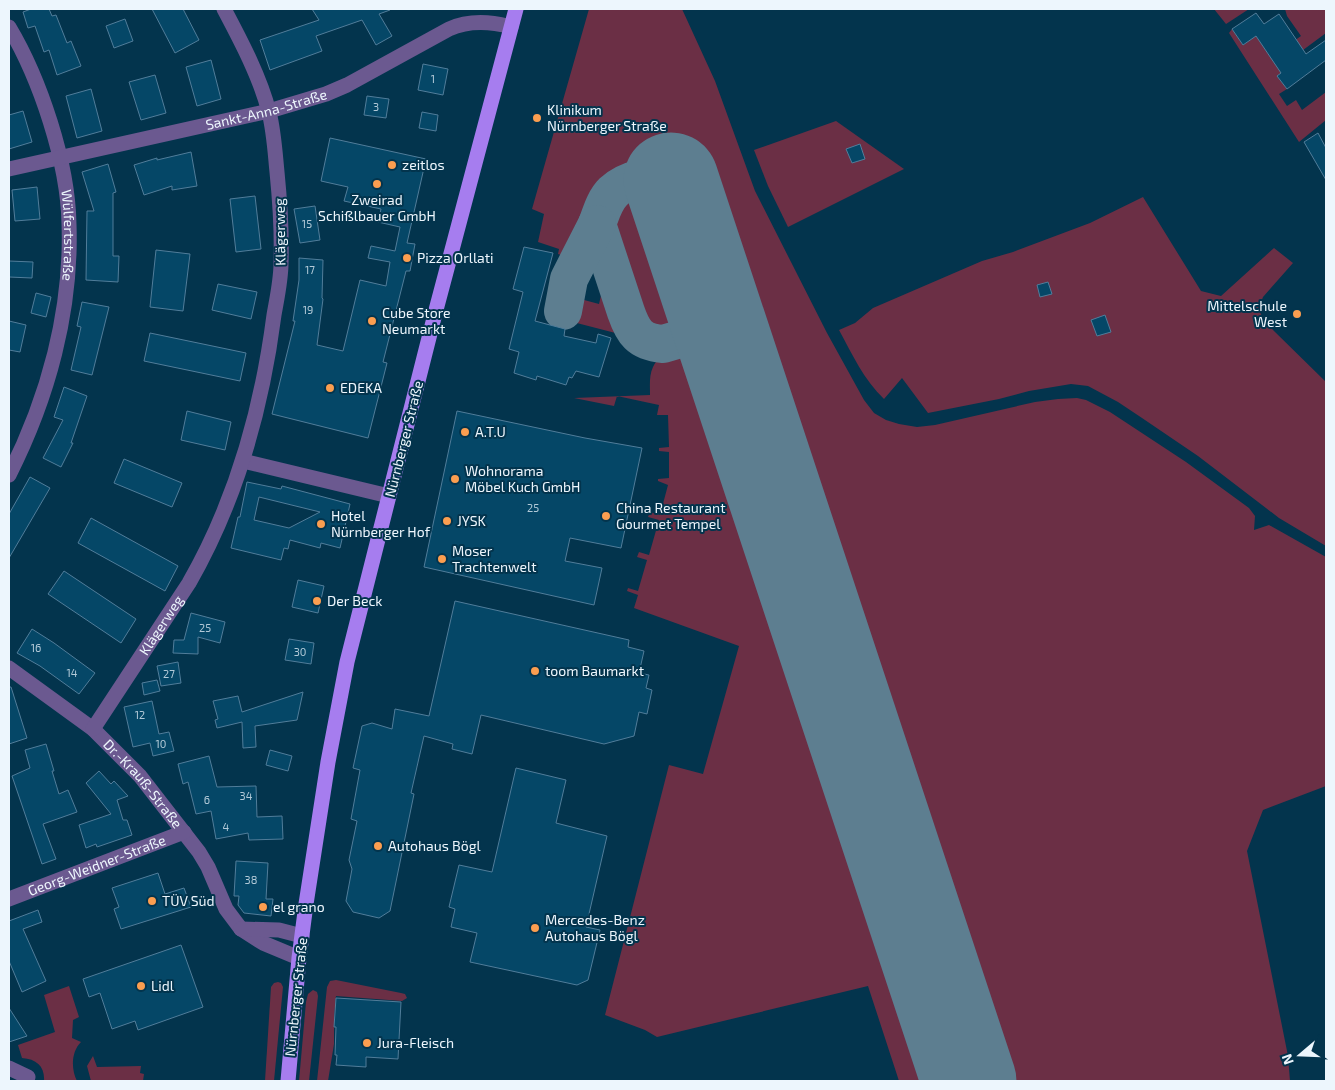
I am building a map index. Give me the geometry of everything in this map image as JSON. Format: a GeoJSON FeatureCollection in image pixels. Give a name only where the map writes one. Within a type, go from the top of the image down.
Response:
{"type":"FeatureCollection","features":[{"type":"Feature","properties":{"kind":"main road","name":"Nürnberger Straße"},"geometry":{"type":"LineString","coordinates":[[288,1081],[299,958],[316,836],[341,692],[354,630],[516,9]]}},
{"type":"Feature","properties":{"kind":"street","name":"Klägerweg"},"geometry":{"type":"LineString","coordinates":[[93,729],[189,583],[203,558],[243,461],[271,343],[282,264],[280,196],[268,110],[243,47],[224,9]]}},
{"type":"Feature","properties":{"kind":"street","name":"Sankt-Anna-Straße"},"geometry":{"type":"LineString","coordinates":[[9,169],[268,110],[326,94],[347,85],[454,27],[477,22],[511,27]]}},
{"type":"Feature","properties":{"kind":"street","name":"Wülfertstraße"},"geometry":{"type":"LineString","coordinates":[[9,27],[30,66],[47,116],[59,158],[69,223],[65,298],[52,365],[37,410],[9,475]]}},
{"type":"Feature","properties":{"kind":"street"},"geometry":{"type":"LineString","coordinates":[[243,461],[389,496]]}},
{"type":"Feature","properties":{"kind":"street","name":"Dr.-Krauß-Straße"},"geometry":{"type":"LineString","coordinates":[[9,668],[93,729],[140,776],[199,852],[208,867],[226,909],[241,929],[257,940],[299,958]]}},
{"type":"Feature","properties":{"kind":"street","name":"Georg-Weidner-Straße"},"geometry":{"type":"LineString","coordinates":[[9,899],[184,832]]}},
{"type":"Feature","properties":{"kind":"street"},"geometry":{"type":"LineString","coordinates":[[241,929],[279,930],[302,936]]}},
{"type":"Feature","properties":{"kind":"street"},"geometry":{"type":"LineString","coordinates":[[9,1068],[28,1077]]}},
{"type":"Feature","properties":{"kind":"shaded area"},"geometry":{"type":"Polygon","coordinates":[[[589,9],[682,9],[715,81],[755,191],[827,333],[864,400],[874,413],[886,420],[917,427],[935,425],[1035,402],[1077,398],[1086,400],[1110,412],[1186,462],[1249,508],[1255,516],[1254,530],[1269,525],[1326,557],[1326,786],[1263,810],[1247,851],[1288,1056],[1290,1081],[981,1081],[678,162],[630,177],[611,187],[603,198],[573,259],[558,254],[559,249],[538,242],[544,214],[532,209],[589,9]]]}},
{"type":"Feature","properties":{"kind":"shaded area"},"geometry":{"type":"Polygon","coordinates":[[[1214,9],[1249,9],[1226,24],[1214,9]]]}},
{"type":"Feature","properties":{"kind":"shaded area"},"geometry":{"type":"Polygon","coordinates":[[[1285,9],[1326,9],[1326,33],[1299,53],[1302,58],[1277,76],[1287,89],[1279,94],[1287,106],[1296,100],[1302,110],[1326,92],[1326,120],[1299,142],[1229,33],[1232,29],[1243,45],[1256,36],[1271,57],[1301,36],[1287,16],[1285,9]]]}},
{"type":"Feature","properties":{"kind":"shaded area"},"geometry":{"type":"Polygon","coordinates":[[[836,121],[904,169],[788,227],[768,186],[754,150],[836,121]]]}},
{"type":"Feature","properties":{"kind":"shaded area"},"geometry":{"type":"Polygon","coordinates":[[[648,182],[659,185],[669,205],[702,313],[698,326],[680,334],[666,336],[653,334],[641,325],[634,314],[621,283],[604,227],[606,214],[614,200],[623,192],[648,182]]]}},
{"type":"Feature","properties":{"kind":"shaded area"},"geometry":{"type":"Polygon","coordinates":[[[1143,197],[1201,291],[1221,296],[1274,248],[1293,263],[1263,297],[1260,312],[1263,319],[1274,331],[1326,382],[1326,546],[1279,518],[1198,456],[1142,418],[1118,402],[1088,386],[1071,384],[1029,391],[928,413],[902,378],[884,399],[864,375],[839,330],[855,323],[873,308],[982,261],[1013,252],[1090,223],[1143,197]]]}},
{"type":"Feature","properties":{"kind":"shaded area"},"geometry":{"type":"Polygon","coordinates":[[[595,238],[627,336],[569,321],[573,297],[599,304],[606,274],[581,266],[595,238]]]}},
{"type":"Feature","properties":{"kind":"shaded area"},"geometry":{"type":"Polygon","coordinates":[[[702,342],[712,347],[719,359],[957,1081],[899,1081],[868,986],[657,1037],[645,1030],[605,1015],[669,765],[703,774],[739,646],[634,608],[638,595],[627,591],[628,588],[638,591],[647,560],[637,557],[639,552],[649,555],[659,520],[648,517],[650,512],[660,515],[668,485],[658,481],[658,479],[669,478],[669,452],[659,451],[659,448],[669,447],[668,415],[657,415],[659,405],[618,396],[650,395],[650,377],[653,367],[662,356],[674,349],[702,342]]]}},
{"type":"Feature","properties":{"kind":"shaded area"},"geometry":{"type":"Polygon","coordinates":[[[617,396],[614,406],[574,398],[617,396]]]}},
{"type":"Feature","properties":{"kind":"shaded area"},"geometry":{"type":"Polygon","coordinates":[[[336,980],[405,994],[407,998],[402,1001],[336,996],[334,1044],[328,1081],[317,1081],[327,987],[330,981],[336,980]]]}},
{"type":"Feature","properties":{"kind":"shaded area"},"geometry":{"type":"Polygon","coordinates":[[[278,982],[283,987],[274,1081],[265,1081],[271,987],[274,983],[278,982]]]}},
{"type":"Feature","properties":{"kind":"shaded area"},"geometry":{"type":"Polygon","coordinates":[[[69,986],[79,1017],[73,1020],[72,1038],[81,1042],[75,1051],[73,1061],[77,1081],[44,1081],[43,1072],[39,1065],[32,1060],[22,1058],[18,1045],[55,1032],[44,995],[69,986]]]}},
{"type":"Feature","properties":{"kind":"shaded area"},"geometry":{"type":"Polygon","coordinates":[[[313,990],[317,992],[318,996],[309,1081],[299,1081],[306,1002],[308,994],[313,990]]]}},
{"type":"Feature","properties":{"kind":"shaded area"},"geometry":{"type":"Polygon","coordinates":[[[93,1056],[97,1067],[141,1066],[140,1073],[144,1074],[143,1081],[91,1081],[87,1066],[93,1056]]]}},
{"type":"Feature","properties":{"kind":"building"},"geometry":{"type":"Polygon","coordinates":[[[31,9],[49,9],[52,16],[56,15],[67,43],[71,41],[81,66],[57,75],[49,50],[44,52],[35,26],[28,28],[23,12],[31,9]]]}},
{"type":"Feature","properties":{"kind":"building"},"geometry":{"type":"Polygon","coordinates":[[[152,9],[183,9],[199,40],[175,53],[152,9]]]}},
{"type":"Feature","properties":{"kind":"building"},"geometry":{"type":"Polygon","coordinates":[[[312,9],[390,9],[379,14],[392,36],[376,45],[362,20],[316,36],[322,51],[270,70],[260,40],[319,20],[312,9]]]}},
{"type":"Feature","properties":{"kind":"building"},"geometry":{"type":"Polygon","coordinates":[[[1256,13],[1264,24],[1279,14],[1306,54],[1326,40],[1326,60],[1287,89],[1277,76],[1281,73],[1256,36],[1243,45],[1232,29],[1256,13]]]}},
{"type":"Feature","properties":{"kind":"building"},"geometry":{"type":"Polygon","coordinates":[[[125,19],[133,41],[114,48],[106,26],[125,19]]]}},
{"type":"Feature","properties":{"kind":"building"},"geometry":{"type":"Polygon","coordinates":[[[211,60],[221,99],[197,106],[186,67],[211,60]]]}},
{"type":"Feature","properties":{"kind":"building"},"geometry":{"type":"Polygon","coordinates":[[[423,64],[448,69],[443,95],[418,90],[423,64]]]}},
{"type":"Feature","properties":{"kind":"building"},"geometry":{"type":"Polygon","coordinates":[[[155,75],[166,113],[141,120],[129,82],[155,75]]]}},
{"type":"Feature","properties":{"kind":"building"},"geometry":{"type":"Polygon","coordinates":[[[91,89],[102,131],[77,138],[66,96],[91,89]]]}},
{"type":"Feature","properties":{"kind":"building"},"geometry":{"type":"Polygon","coordinates":[[[367,96],[389,99],[386,118],[364,115],[367,96]]]}},
{"type":"Feature","properties":{"kind":"building"},"geometry":{"type":"Polygon","coordinates":[[[23,111],[32,142],[9,149],[9,115],[23,111]]]}},
{"type":"Feature","properties":{"kind":"building"},"geometry":{"type":"Polygon","coordinates":[[[422,112],[438,115],[436,131],[419,128],[422,112]]]}},
{"type":"Feature","properties":{"kind":"building"},"geometry":{"type":"Polygon","coordinates":[[[1318,133],[1326,148],[1326,180],[1304,142],[1318,133]]]}},
{"type":"Feature","properties":{"kind":"building"},"geometry":{"type":"Polygon","coordinates":[[[330,138],[426,159],[407,243],[415,244],[410,271],[406,271],[383,362],[387,363],[368,438],[272,414],[295,321],[293,321],[299,280],[299,258],[323,260],[323,299],[317,345],[343,351],[360,280],[386,286],[390,262],[368,258],[371,246],[395,251],[400,227],[378,222],[381,209],[344,201],[348,187],[321,181],[330,138]]]}},
{"type":"Feature","properties":{"kind":"building"},"geometry":{"type":"Polygon","coordinates":[[[860,144],[865,159],[852,163],[846,149],[860,144]]]}},
{"type":"Feature","properties":{"kind":"building"},"geometry":{"type":"Polygon","coordinates":[[[191,152],[197,186],[172,190],[172,186],[144,195],[134,165],[157,158],[157,160],[191,152]]]}},
{"type":"Feature","properties":{"kind":"building"},"geometry":{"type":"Polygon","coordinates":[[[108,164],[116,192],[113,193],[113,256],[119,256],[118,282],[86,280],[87,211],[94,211],[82,172],[108,164]]]}},
{"type":"Feature","properties":{"kind":"building"},"geometry":{"type":"Polygon","coordinates":[[[37,187],[40,219],[15,221],[12,190],[37,187]]]}},
{"type":"Feature","properties":{"kind":"building"},"geometry":{"type":"Polygon","coordinates":[[[255,196],[261,249],[236,252],[230,199],[255,196]]]}},
{"type":"Feature","properties":{"kind":"building"},"geometry":{"type":"Polygon","coordinates":[[[315,206],[320,240],[300,243],[294,209],[315,206]]]}},
{"type":"Feature","properties":{"kind":"building"},"geometry":{"type":"Polygon","coordinates":[[[524,247],[553,253],[535,321],[565,329],[564,336],[596,343],[598,334],[611,338],[599,377],[576,371],[572,378],[569,377],[566,385],[537,376],[536,380],[514,373],[519,352],[509,349],[523,292],[513,289],[524,247]]]}},
{"type":"Feature","properties":{"kind":"building"},"geometry":{"type":"Polygon","coordinates":[[[156,250],[190,254],[183,311],[150,307],[156,250]]]}},
{"type":"Feature","properties":{"kind":"building"},"geometry":{"type":"Polygon","coordinates":[[[9,261],[33,262],[32,278],[9,277],[9,261]]]}},
{"type":"Feature","properties":{"kind":"building"},"geometry":{"type":"Polygon","coordinates":[[[1048,282],[1052,294],[1040,297],[1037,285],[1048,282]]]}},
{"type":"Feature","properties":{"kind":"building"},"geometry":{"type":"Polygon","coordinates":[[[218,284],[257,292],[251,319],[212,310],[218,284]]]}},
{"type":"Feature","properties":{"kind":"building"},"geometry":{"type":"Polygon","coordinates":[[[36,293],[51,297],[46,317],[31,313],[36,293]]]}},
{"type":"Feature","properties":{"kind":"building"},"geometry":{"type":"Polygon","coordinates":[[[82,302],[109,307],[92,375],[71,370],[81,327],[77,326],[82,302]]]}},
{"type":"Feature","properties":{"kind":"building"},"geometry":{"type":"Polygon","coordinates":[[[1105,315],[1111,332],[1097,336],[1091,320],[1105,315]]]}},
{"type":"Feature","properties":{"kind":"building"},"geometry":{"type":"Polygon","coordinates":[[[9,321],[26,325],[20,352],[9,350],[9,321]]]}},
{"type":"Feature","properties":{"kind":"building"},"geometry":{"type":"Polygon","coordinates":[[[150,333],[246,353],[240,381],[144,361],[150,333]]]}},
{"type":"Feature","properties":{"kind":"building"},"geometry":{"type":"Polygon","coordinates":[[[64,387],[87,396],[71,443],[73,443],[61,467],[43,458],[63,420],[54,417],[64,387]]]}},
{"type":"Feature","properties":{"kind":"building"},"geometry":{"type":"Polygon","coordinates":[[[187,411],[231,422],[225,450],[181,440],[187,411]]]}},
{"type":"Feature","properties":{"kind":"building"},"geometry":{"type":"Polygon","coordinates":[[[457,411],[642,448],[621,548],[570,538],[565,561],[602,568],[594,605],[424,567],[457,411]]]}},
{"type":"Feature","properties":{"kind":"building"},"geometry":{"type":"Polygon","coordinates":[[[124,459],[182,483],[172,507],[114,483],[124,459]]]}},
{"type":"Feature","properties":{"kind":"building"},"geometry":{"type":"Polygon","coordinates":[[[30,477],[50,488],[9,558],[9,514],[30,477]]]}},
{"type":"Feature","properties":{"kind":"building","name":"Hotel Nürnberger Hof"},"geometry":{"type":"Polygon","coordinates":[[[247,482],[281,489],[282,486],[350,504],[340,548],[321,543],[320,548],[290,540],[288,549],[284,548],[281,560],[231,548],[238,517],[240,517],[247,482]],[[259,497],[254,520],[289,528],[320,512],[259,497]]]}},
{"type":"Feature","properties":{"kind":"building"},"geometry":{"type":"Polygon","coordinates":[[[91,518],[178,566],[165,591],[78,543],[91,518]]]}},
{"type":"Feature","properties":{"kind":"building"},"geometry":{"type":"Polygon","coordinates":[[[64,571],[136,619],[121,643],[48,594],[64,571]]]}},
{"type":"Feature","properties":{"kind":"building"},"geometry":{"type":"Polygon","coordinates":[[[298,580],[324,586],[318,613],[292,607],[298,580]]]}},
{"type":"Feature","properties":{"kind":"building","name":"toom Baumarkt"},"geometry":{"type":"Polygon","coordinates":[[[455,601],[629,640],[628,647],[644,651],[639,673],[649,675],[646,688],[652,690],[647,714],[639,712],[634,736],[604,744],[481,715],[472,754],[452,749],[453,744],[424,736],[411,793],[414,794],[390,911],[379,918],[353,912],[346,901],[352,869],[349,860],[357,821],[351,819],[360,770],[353,768],[362,726],[372,723],[392,729],[395,709],[429,716],[455,601]]]}},
{"type":"Feature","properties":{"kind":"building"},"geometry":{"type":"Polygon","coordinates":[[[191,613],[225,622],[220,643],[198,637],[198,654],[173,653],[174,640],[184,640],[191,613]]]}},
{"type":"Feature","properties":{"kind":"building"},"geometry":{"type":"Polygon","coordinates":[[[32,629],[95,673],[79,694],[40,666],[17,653],[32,629]]]}},
{"type":"Feature","properties":{"kind":"building"},"geometry":{"type":"Polygon","coordinates":[[[289,639],[314,643],[311,664],[285,660],[289,639]]]}},
{"type":"Feature","properties":{"kind":"building"},"geometry":{"type":"Polygon","coordinates":[[[178,662],[181,683],[161,686],[157,666],[178,662]]]}},
{"type":"Feature","properties":{"kind":"building"},"geometry":{"type":"Polygon","coordinates":[[[157,680],[160,691],[144,695],[142,683],[157,680]]]}},
{"type":"Feature","properties":{"kind":"building"},"geometry":{"type":"Polygon","coordinates":[[[9,687],[11,687],[27,738],[9,744],[9,687]]]}},
{"type":"Feature","properties":{"kind":"building"},"geometry":{"type":"Polygon","coordinates":[[[303,692],[297,720],[255,726],[256,747],[243,748],[242,722],[217,728],[215,720],[218,719],[213,701],[238,696],[242,712],[303,692]]]}},
{"type":"Feature","properties":{"kind":"building"},"geometry":{"type":"Polygon","coordinates":[[[152,701],[159,734],[169,732],[174,751],[153,756],[150,743],[133,747],[124,707],[152,701]]]}},
{"type":"Feature","properties":{"kind":"building"},"geometry":{"type":"Polygon","coordinates":[[[46,744],[59,794],[68,790],[77,812],[43,824],[56,859],[42,864],[12,776],[30,768],[25,750],[46,744]]]}},
{"type":"Feature","properties":{"kind":"building"},"geometry":{"type":"Polygon","coordinates":[[[270,750],[292,756],[288,771],[266,765],[270,750]]]}},
{"type":"Feature","properties":{"kind":"building"},"geometry":{"type":"Polygon","coordinates":[[[209,756],[217,787],[256,786],[257,817],[282,816],[283,839],[249,840],[248,833],[216,839],[211,811],[196,814],[188,782],[183,784],[178,764],[209,756]]]}},
{"type":"Feature","properties":{"kind":"building"},"geometry":{"type":"Polygon","coordinates":[[[516,768],[566,780],[556,823],[607,836],[586,927],[600,930],[588,980],[577,985],[470,962],[477,933],[451,927],[455,909],[449,907],[459,865],[492,872],[516,768]]]}},
{"type":"Feature","properties":{"kind":"building"},"geometry":{"type":"Polygon","coordinates":[[[99,771],[111,784],[114,781],[128,796],[117,800],[123,820],[127,820],[132,835],[97,847],[96,844],[86,848],[79,825],[111,814],[86,783],[99,771]]]}},
{"type":"Feature","properties":{"kind":"building"},"geometry":{"type":"Polygon","coordinates":[[[236,861],[268,863],[266,899],[273,899],[271,916],[244,913],[238,905],[239,896],[234,896],[236,861]]]}},
{"type":"Feature","properties":{"kind":"building","name":"TÜV Süd"},"geometry":{"type":"Polygon","coordinates":[[[158,873],[165,894],[184,888],[191,907],[121,929],[114,909],[119,907],[112,888],[158,873]]]}},
{"type":"Feature","properties":{"kind":"building"},"geometry":{"type":"Polygon","coordinates":[[[38,910],[42,922],[23,929],[46,981],[22,992],[9,961],[9,921],[38,910]]]}},
{"type":"Feature","properties":{"kind":"building","name":"Lidl"},"geometry":{"type":"Polygon","coordinates":[[[181,945],[203,1007],[138,1030],[135,1021],[112,1029],[100,993],[89,997],[83,979],[181,945]]]}},
{"type":"Feature","properties":{"kind":"building","name":"Jura-Fleisch"},"geometry":{"type":"Polygon","coordinates":[[[336,998],[401,1002],[398,1059],[366,1057],[366,1067],[336,1065],[336,1027],[334,1027],[336,998]]]}},
{"type":"Feature","properties":{"kind":"building"},"geometry":{"type":"Polygon","coordinates":[[[9,1008],[27,1036],[9,1042],[9,1008]]]}},
{"type":"Feature","properties":{"kind":"taxiway"},"geometry":{"type":"LineString","coordinates":[[671,180],[657,176],[641,178],[618,188],[607,199],[597,224],[626,312],[631,325],[638,335],[655,343],[663,344],[721,327]]}},
{"type":"Feature","properties":{"kind":"taxiway"},"geometry":{"type":"LineString","coordinates":[[563,311],[569,279],[597,224]]}},
{"type":"Feature","properties":{"kind":"runway"},"geometry":{"type":"LineString","coordinates":[[671,180],[969,1081]]}},
{"type":"Feature","properties":{"kind":"place","name":"Klinikum Nürnberger Straße"},"geometry":{"type":"Point","coordinates":[537,118]}},
{"type":"Feature","properties":{"kind":"place","name":"zeitlos"},"geometry":{"type":"Point","coordinates":[392,165]}},
{"type":"Feature","properties":{"kind":"place","name":"Zweirad Schißlbauer GmbH"},"geometry":{"type":"Point","coordinates":[377,184]}},
{"type":"Feature","properties":{"kind":"place","name":"Pizza Orllati"},"geometry":{"type":"Point","coordinates":[407,258]}},
{"type":"Feature","properties":{"kind":"place","name":"Mittelschule West"},"geometry":{"type":"Point","coordinates":[1297,314]}},
{"type":"Feature","properties":{"kind":"place","name":"Cube Store Neumarkt"},"geometry":{"type":"Point","coordinates":[372,321]}},
{"type":"Feature","properties":{"kind":"place","name":"EDEKA"},"geometry":{"type":"Point","coordinates":[330,388]}},
{"type":"Feature","properties":{"kind":"place","name":"A.T.U"},"geometry":{"type":"Point","coordinates":[465,432]}},
{"type":"Feature","properties":{"kind":"place","name":"Wohnorama Möbel Kuch GmbH"},"geometry":{"type":"Point","coordinates":[455,479]}},
{"type":"Feature","properties":{"kind":"place","name":"China Restaurant Gourmet Tempel"},"geometry":{"type":"Point","coordinates":[606,516]}},
{"type":"Feature","properties":{"kind":"place","name":"JYSK"},"geometry":{"type":"Point","coordinates":[447,521]}},
{"type":"Feature","properties":{"kind":"place","name":"Hotel Nürnberger Hof"},"geometry":{"type":"Point","coordinates":[321,524]}},
{"type":"Feature","properties":{"kind":"place","name":"Moser Trachtenwelt"},"geometry":{"type":"Point","coordinates":[442,559]}},
{"type":"Feature","properties":{"kind":"place","name":"Der Beck"},"geometry":{"type":"Point","coordinates":[317,601]}},
{"type":"Feature","properties":{"kind":"place","name":"toom Baumarkt"},"geometry":{"type":"Point","coordinates":[535,671]}},
{"type":"Feature","properties":{"kind":"place","name":"Autohaus Bögl"},"geometry":{"type":"Point","coordinates":[378,846]}},
{"type":"Feature","properties":{"kind":"place","name":"TÜV Süd"},"geometry":{"type":"Point","coordinates":[152,901]}},
{"type":"Feature","properties":{"kind":"place","name":"el grano"},"geometry":{"type":"Point","coordinates":[263,907]}},
{"type":"Feature","properties":{"kind":"place","name":"Mercedes-Benz Autohaus Bögl"},"geometry":{"type":"Point","coordinates":[535,928]}},
{"type":"Feature","properties":{"kind":"place","name":"Lidl"},"geometry":{"type":"Point","coordinates":[141,986]}},
{"type":"Feature","properties":{"kind":"place","name":"Jura-Fleisch"},"geometry":{"type":"Point","coordinates":[367,1043]}}]}
